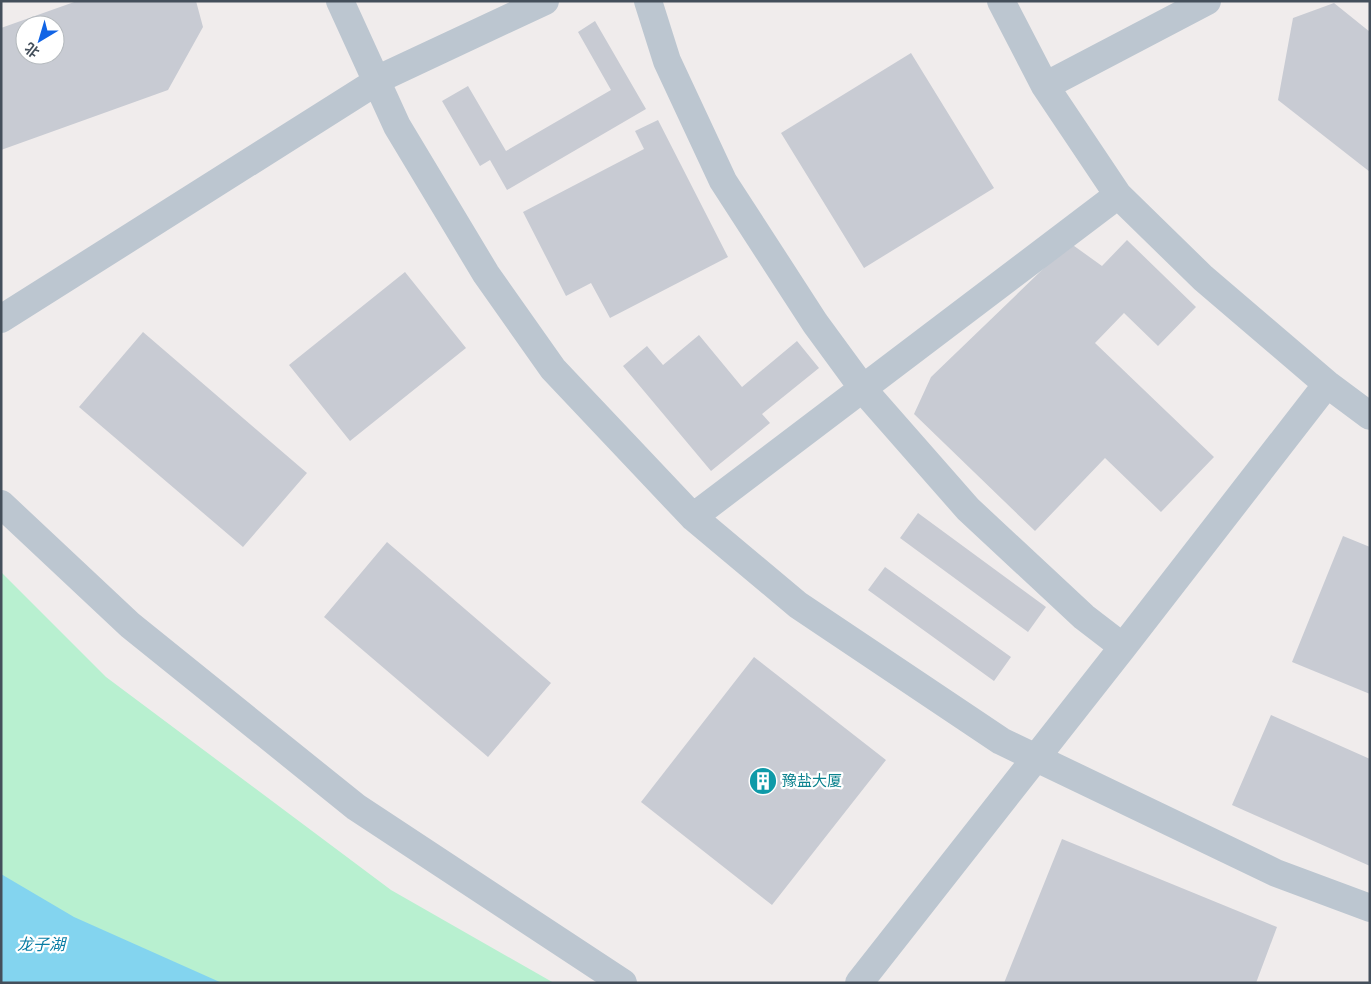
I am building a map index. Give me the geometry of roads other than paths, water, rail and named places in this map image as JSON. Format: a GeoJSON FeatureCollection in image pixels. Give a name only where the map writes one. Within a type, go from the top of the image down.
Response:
{"type":"FeatureCollection","features":[{"type":"Feature","properties":{"kind":"street"},"geometry":{"type":"LineString","coordinates":[[340,1],[396,126],[486,274],[553,369],[693,517],[798,605],[1001,741],[1276,873],[1370,908]]}},
{"type":"Feature","properties":{"kind":"street"},"geometry":{"type":"LineString","coordinates":[[1,319],[386,75],[545,1]]}},
{"type":"Feature","properties":{"kind":"street"},"geometry":{"type":"LineString","coordinates":[[648,1],[667,61],[723,181],[815,323],[863,389],[968,509],[1084,617],[1123,647]]}},
{"type":"Feature","properties":{"kind":"street"},"geometry":{"type":"LineString","coordinates":[[1001,1],[1045,86],[1118,195],[1203,278],[1327,384],[1370,416]]}},
{"type":"Feature","properties":{"kind":"street"},"geometry":{"type":"LineString","coordinates":[[1045,86],[1207,1]]}},
{"type":"Feature","properties":{"kind":"street"},"geometry":{"type":"LineString","coordinates":[[693,517],[1118,195]]}},
{"type":"Feature","properties":{"kind":"street"},"geometry":{"type":"LineString","coordinates":[[859,983],[1327,384]]}},
{"type":"Feature","properties":{"kind":"street"},"geometry":{"type":"LineString","coordinates":[[1,504],[130,625],[356,807],[623,983]]}},
{"type":"Feature","properties":{"kind":"water","name":"龙子湖"},"geometry":{"type":"Polygon","coordinates":[[[1,874],[74,917],[222,983],[1,983],[1,874]]]}},
{"type":"Feature","properties":{"kind":"place","name":"豫盐大厦"},"geometry":{"type":"Point","coordinates":[763,781]}}]}
